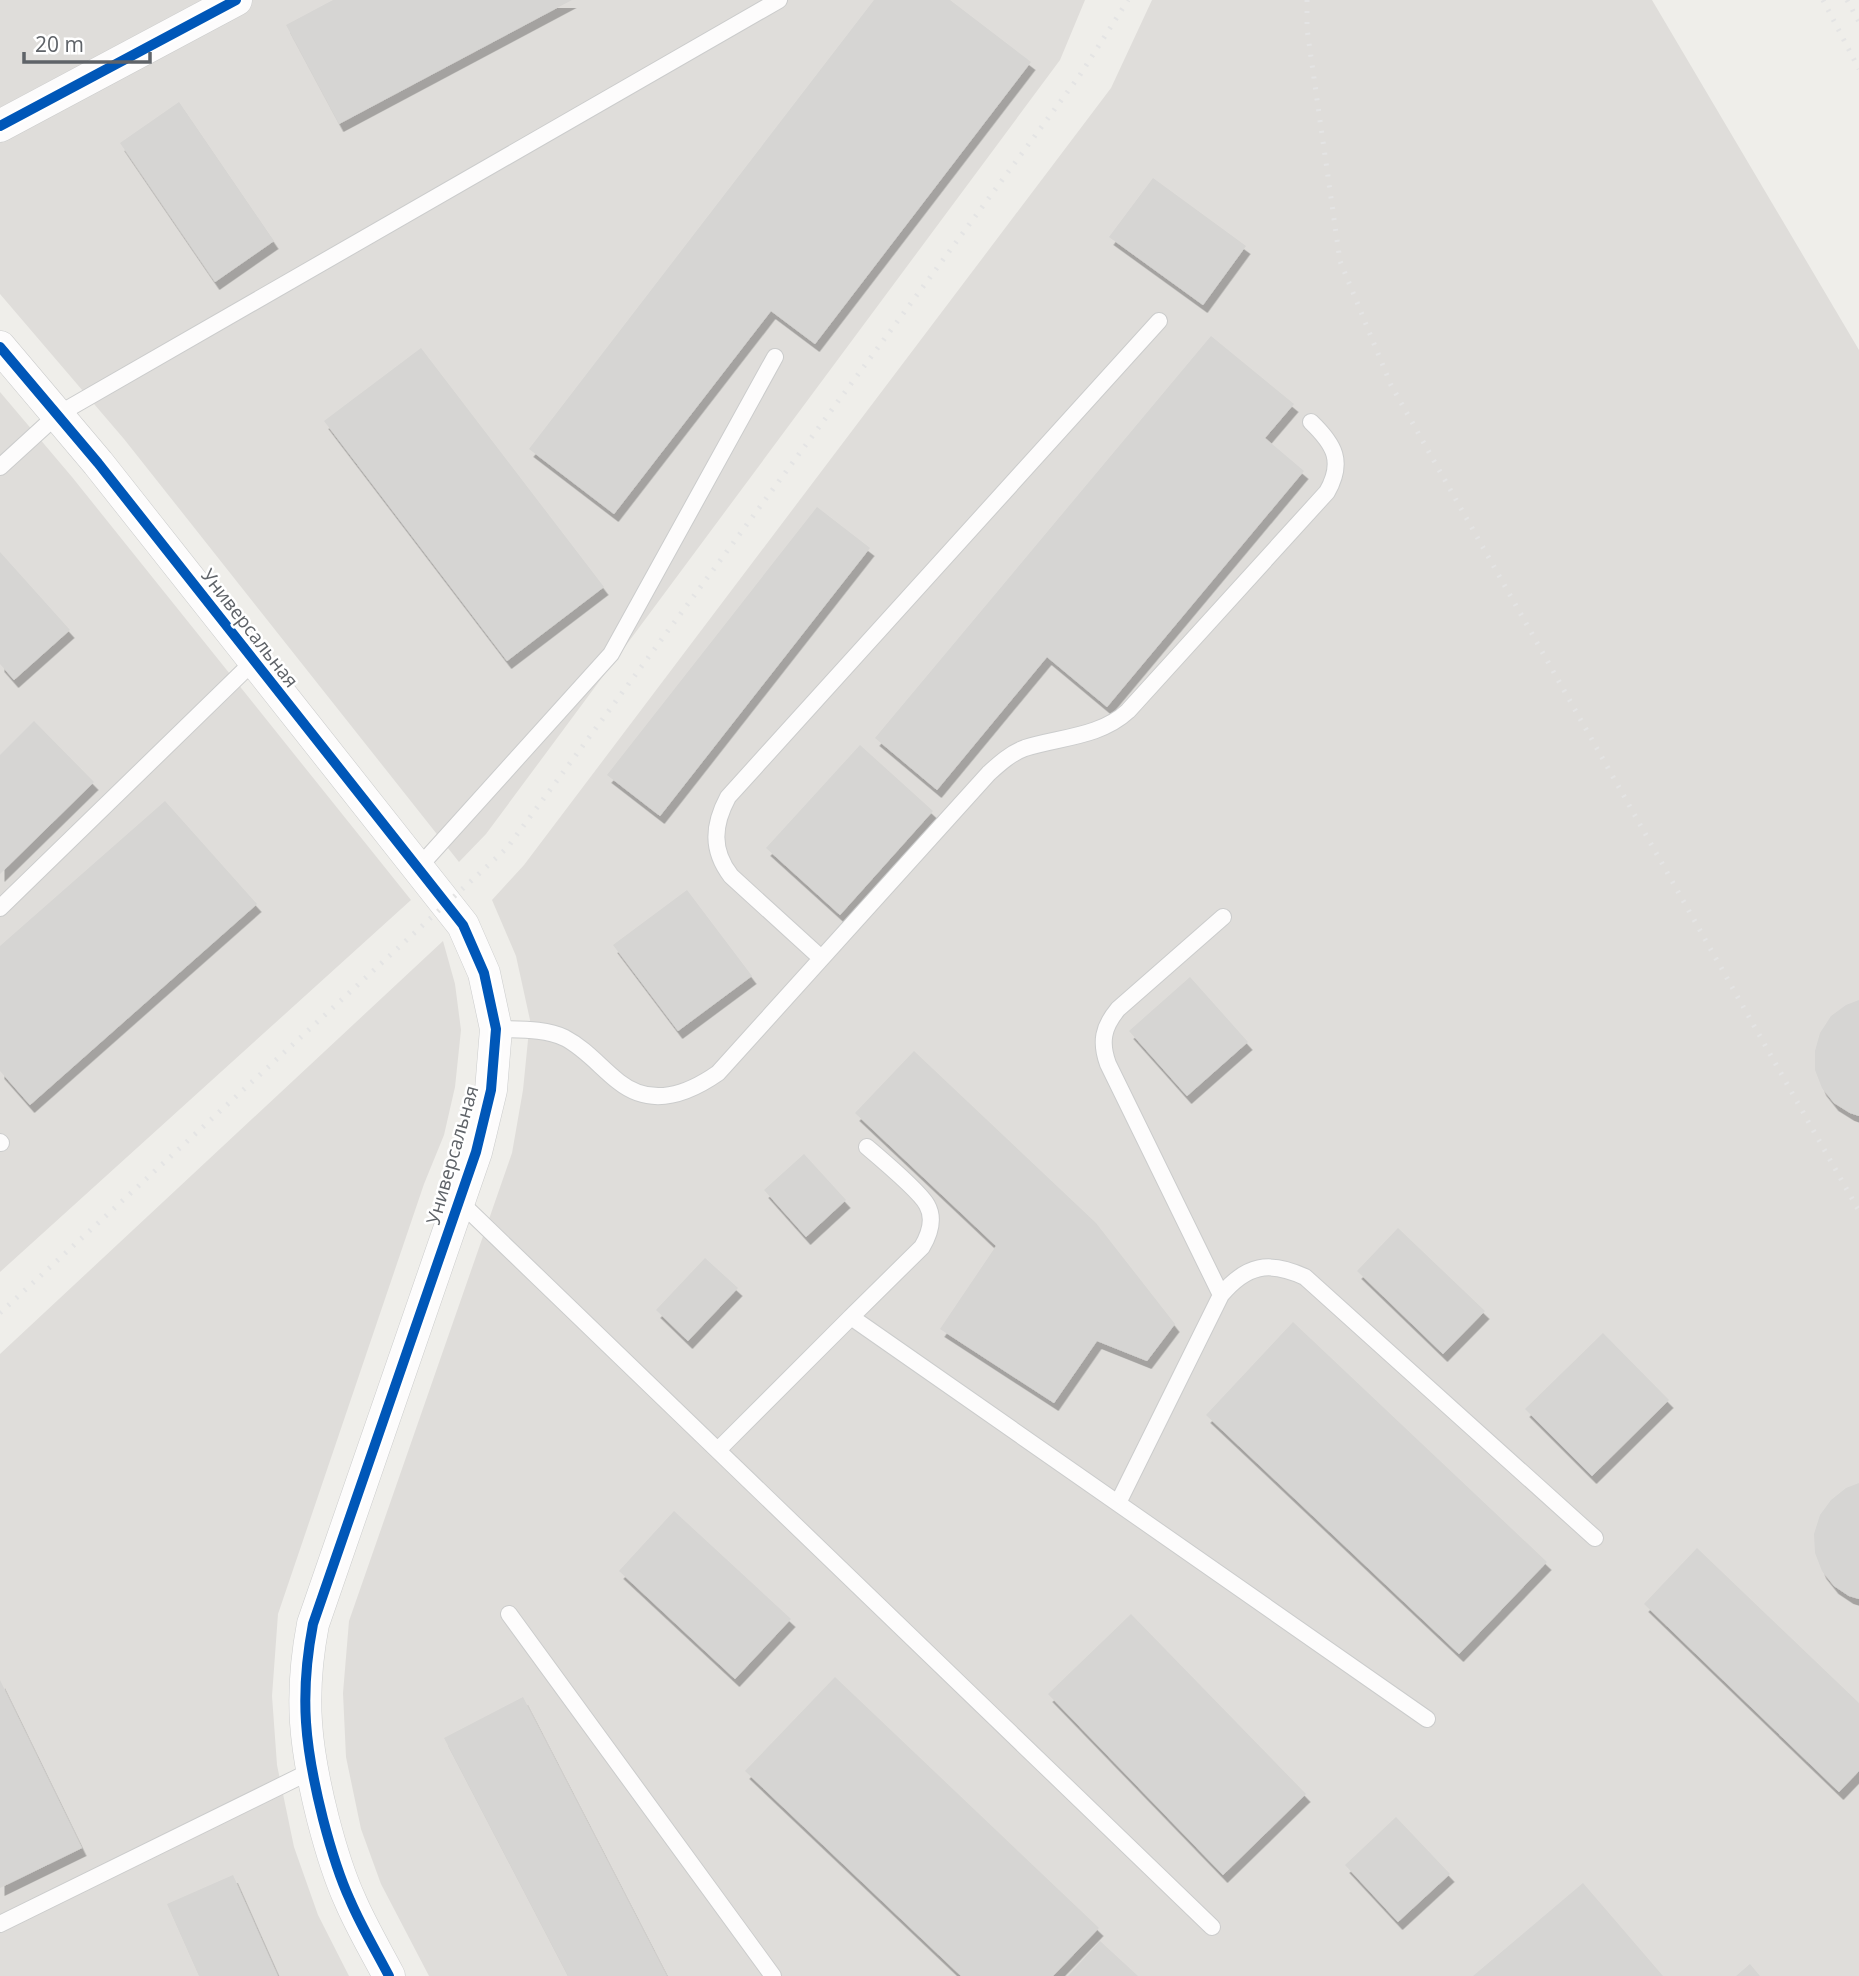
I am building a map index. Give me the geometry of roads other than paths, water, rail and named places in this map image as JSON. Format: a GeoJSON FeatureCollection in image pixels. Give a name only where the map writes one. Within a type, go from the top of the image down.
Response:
{"type":"FeatureCollection","features":[{"type":"Feature","properties":{"kind":"street"},"geometry":{"type":"LineString","coordinates":[[0,126],[236,0]]}},
{"type":"Feature","properties":{"kind":"street","name":"Универсальная"},"geometry":{"type":"LineString","coordinates":[[0,347],[463,925],[484,973],[496,1029],[491,1090],[476,1152],[313,1624],[306,1661],[305,1733],[311,1771],[328,1840],[349,1899],[389,1976]]}},
{"type":"Feature","properties":{"kind":"lane"},"geometry":{"type":"LineString","coordinates":[[0,467],[57,415],[779,0]]}},
{"type":"Feature","properties":{"kind":"lane"},"geometry":{"type":"LineString","coordinates":[[821,958],[731,876],[720,862],[716,828],[719,813],[728,797],[1159,321]]}},
{"type":"Feature","properties":{"kind":"lane"},"geometry":{"type":"LineString","coordinates":[[418,868],[611,654],[775,357]]}},
{"type":"Feature","properties":{"kind":"lane"},"geometry":{"type":"LineString","coordinates":[[496,1029],[549,1032],[564,1038],[584,1051],[621,1084],[637,1093],[655,1097],[689,1091],[718,1073],[1003,760],[1022,749],[1102,729],[1118,721],[1128,711],[1327,492],[1335,477],[1336,460],[1324,435],[1311,422]]}},
{"type":"Feature","properties":{"kind":"lane"},"geometry":{"type":"LineString","coordinates":[[0,908],[254,661]]}},
{"type":"Feature","properties":{"kind":"lane"},"geometry":{"type":"LineString","coordinates":[[1221,1295],[1108,1064],[1103,1037],[1109,1019],[1118,1009],[1223,917]]}},
{"type":"Feature","properties":{"kind":"lane"},"geometry":{"type":"LineString","coordinates":[[718,1450],[922,1248],[929,1234],[927,1204],[867,1147]]}},
{"type":"Feature","properties":{"kind":"lane"},"geometry":{"type":"LineString","coordinates":[[459,1200],[1212,1927]]}},
{"type":"Feature","properties":{"kind":"lane"},"geometry":{"type":"LineString","coordinates":[[1118,1503],[1221,1295],[1234,1280],[1246,1272],[1262,1267],[1280,1267],[1305,1277],[1595,1538]]}},
{"type":"Feature","properties":{"kind":"lane"},"geometry":{"type":"LineString","coordinates":[[851,1317],[1427,1719]]}},
{"type":"Feature","properties":{"kind":"lane"},"geometry":{"type":"LineString","coordinates":[[509,1614],[773,1976]]}},
{"type":"Feature","properties":{"kind":"lane"},"geometry":{"type":"LineString","coordinates":[[0,1924],[311,1771]]}},
{"type":"Feature","properties":{"kind":"railway"},"geometry":{"type":"LineString","coordinates":[[0,1313],[507,848],[1080,75],[1128,0]]}},
{"type":"Feature","properties":{"kind":"railway"},"geometry":{"type":"LineString","coordinates":[[1307,0],[1307,29],[1340,261],[1391,385],[1859,1211]]}},
{"type":"Feature","properties":{"kind":"railway"},"geometry":{"type":"LineString","coordinates":[[1823,0],[1859,69]]}},
{"type":"Feature","properties":{"kind":"railway"},"geometry":{"type":"LineString","coordinates":[[1847,0],[1859,22]]}}]}
